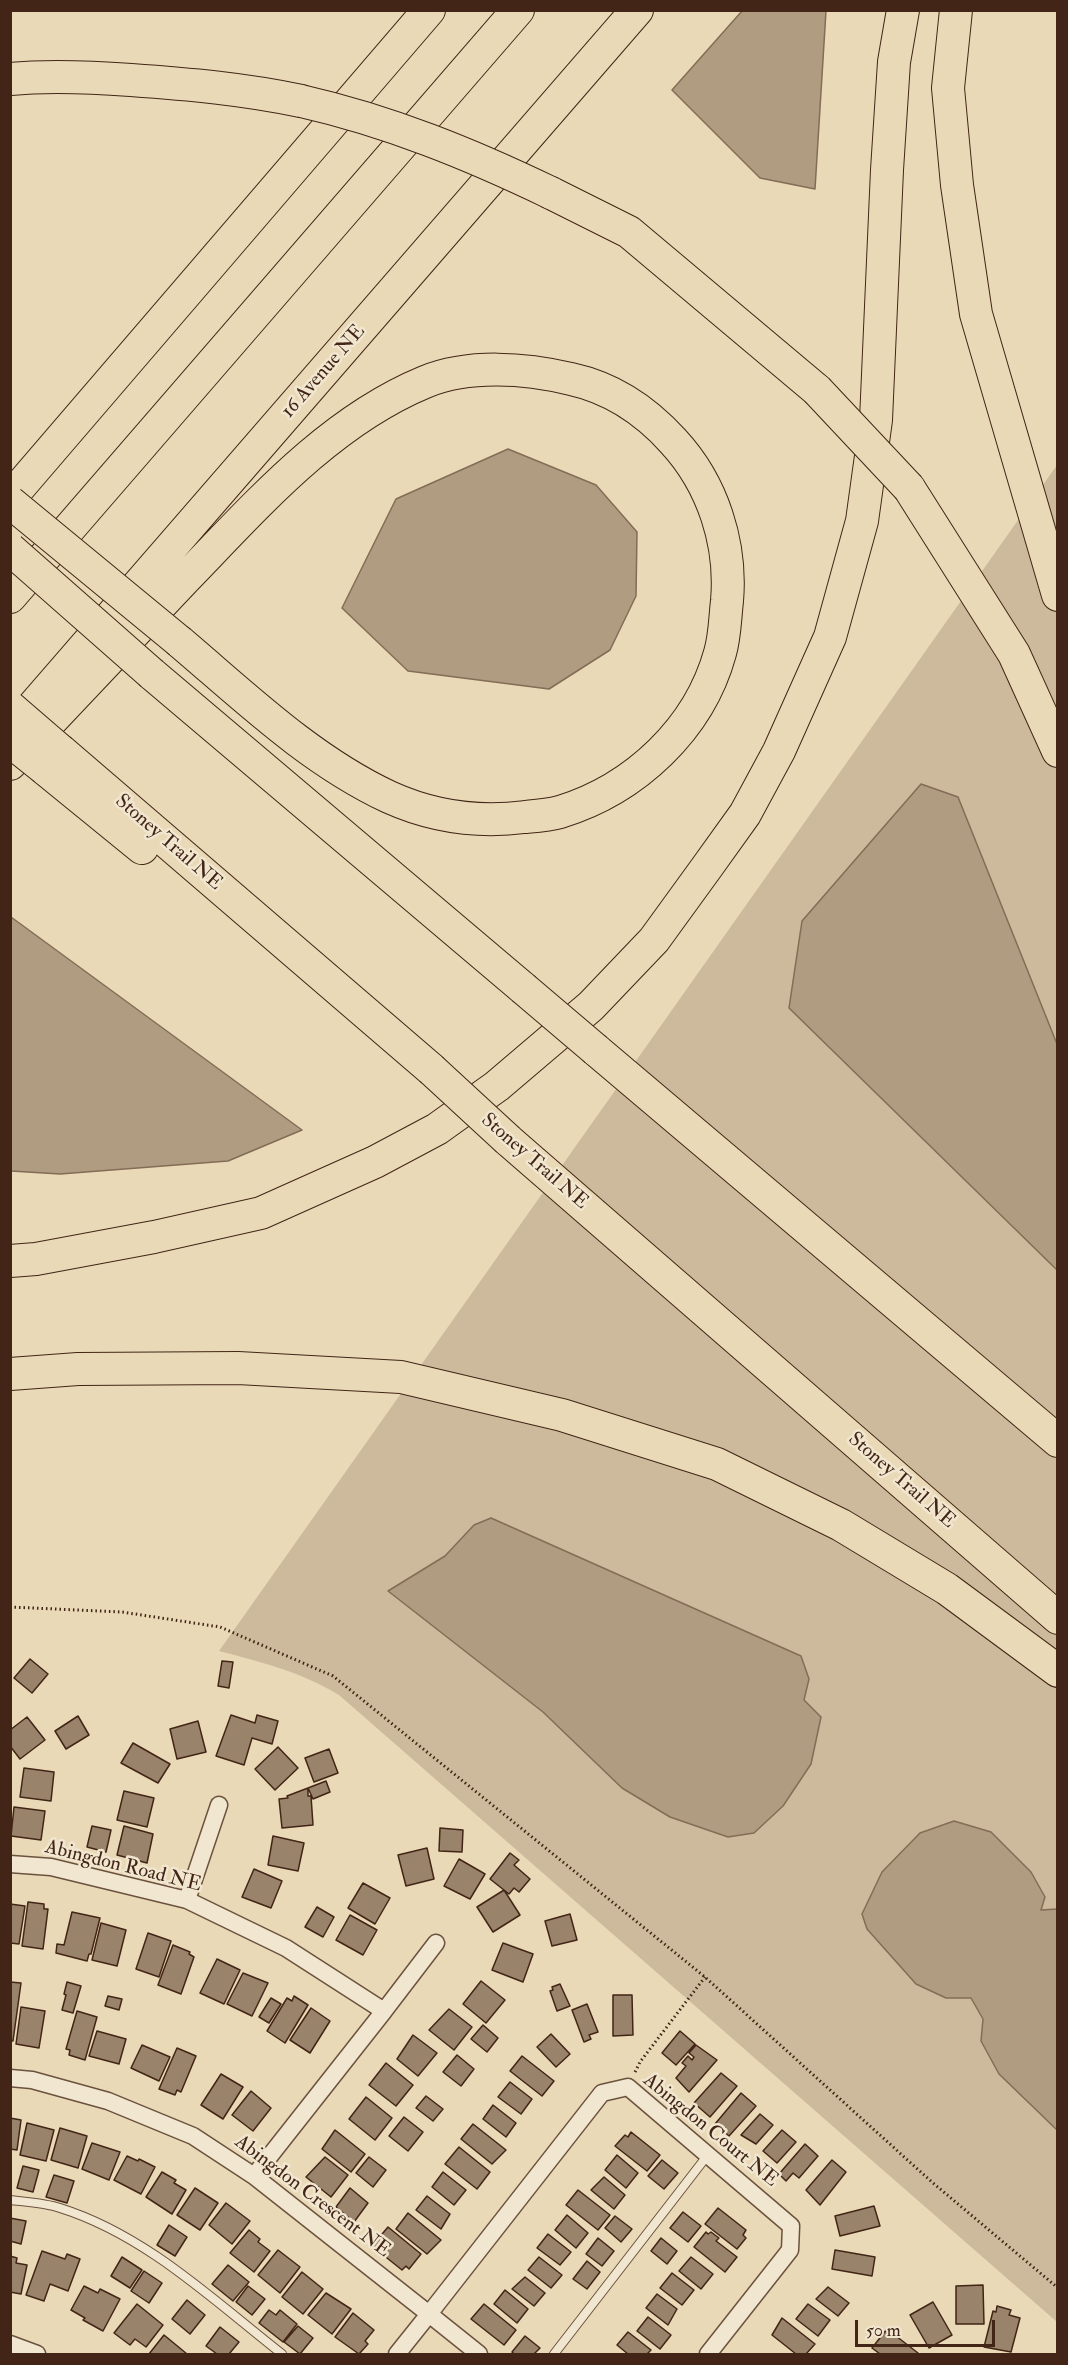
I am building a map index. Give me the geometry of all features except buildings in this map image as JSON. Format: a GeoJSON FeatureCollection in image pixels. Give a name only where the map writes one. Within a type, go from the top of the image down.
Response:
{"type":"FeatureCollection","features":[{"type":"Feature","properties":{"kind":"highway"},"geometry":{"type":"LineString","coordinates":[[10,764],[266,495],[321,447],[388,401],[428,381],[470,372],[522,370],[595,384],[652,418],[696,470],[724,536],[728,583],[721,650],[711,679],[694,713],[675,738],[641,769],[614,788],[558,813],[497,820],[458,819],[425,810],[390,797],[317,755],[288,734],[180,642],[10,500],[429,10]]}},
{"type":"Feature","properties":{"kind":"highway"},"geometry":{"type":"LineString","coordinates":[[10,597],[518,10]]}},
{"type":"Feature","properties":{"kind":"highway","name":"16 Avenue NE"},"geometry":{"type":"LineString","coordinates":[[10,733],[637,10]]}},
{"type":"Feature","properties":{"kind":"highway"},"geometry":{"type":"LineString","coordinates":[[10,1260],[36,1258],[143,1239],[261,1213],[375,1162],[437,1129],[497,1086],[591,1006],[654,940],[745,814],[830,637],[862,521],[876,420],[894,62],[903,10]]}},
{"type":"Feature","properties":{"kind":"highway"},"geometry":{"type":"LineString","coordinates":[[956,10],[948,88],[957,185],[976,314],[1058,594]]}},
{"type":"Feature","properties":{"kind":"highway"},"geometry":{"type":"LineString","coordinates":[[10,79],[97,78],[173,83],[256,92],[301,101],[361,117],[483,160],[629,232],[817,390],[909,488],[1014,654],[1058,751]]}},
{"type":"Feature","properties":{"kind":"highway"},"geometry":{"type":"LineString","coordinates":[[10,549],[152,674],[1058,1441]]}},
{"type":"Feature","properties":{"kind":"highway","name":"Stoney Trail NE"},"geometry":{"type":"LineString","coordinates":[[10,707],[53,760],[420,1071],[432,1093],[476,1111],[1058,1618]]}},
{"type":"Feature","properties":{"kind":"highway"},"geometry":{"type":"LineString","coordinates":[[10,741],[53,760]]}},
{"type":"Feature","properties":{"kind":"highway"},"geometry":{"type":"LineString","coordinates":[[10,1374],[78,1369],[238,1368],[401,1377],[562,1415],[717,1464],[841,1525],[947,1589],[1058,1671]]}},
{"type":"Feature","properties":{"kind":"street"},"geometry":{"type":"LineString","coordinates":[[187,1900],[219,1805]]}},
{"type":"Feature","properties":{"kind":"street","name":"Abingdon Road NE"},"geometry":{"type":"LineString","coordinates":[[10,1864],[51,1867],[187,1900],[286,1948],[384,2011]]}},
{"type":"Feature","properties":{"kind":"street"},"geometry":{"type":"LineString","coordinates":[[254,2176],[436,1943]]}},
{"type":"Feature","properties":{"kind":"street","name":"Abingdon Crescent NE"},"geometry":{"type":"LineString","coordinates":[[10,2078],[32,2080],[108,2101],[192,2136],[254,2176],[429,2314]]}},
{"type":"Feature","properties":{"kind":"street","name":"Abingdon Court NE"},"geometry":{"type":"LineString","coordinates":[[429,2314],[602,2093],[628,2087],[791,2226],[790,2250],[708,2355]]}},
{"type":"Feature","properties":{"kind":"street"},"geometry":{"type":"LineString","coordinates":[[397,2355],[429,2314],[479,2355]]}},
{"type":"Feature","properties":{"kind":"street"},"geometry":{"type":"LineString","coordinates":[[10,2344],[37,2355]]}},
{"type":"Feature","properties":{"kind":"lane"},"geometry":{"type":"LineString","coordinates":[[554,2355],[707,2156]]}},
{"type":"Feature","properties":{"kind":"lane"},"geometry":{"type":"LineString","coordinates":[[10,2200],[59,2208],[111,2228],[151,2252],[282,2355]]}},
{"type":"Feature","properties":{"kind":"path"},"geometry":{"type":"LineString","coordinates":[[10,1607],[122,1612],[219,1627],[333,1676],[705,1977],[933,2183],[1058,2288]]}},
{"type":"Feature","properties":{"kind":"path"},"geometry":{"type":"LineString","coordinates":[[628,2087],[640,2062],[705,1977]]}},
{"type":"Feature","properties":{"kind":"shaded area"},"geometry":{"type":"Polygon","coordinates":[[[742,11],[826,11],[815,189],[760,178],[672,90],[742,11]]]}},
{"type":"Feature","properties":{"kind":"shaded area"},"geometry":{"type":"Polygon","coordinates":[[[508,449],[596,485],[637,532],[636,596],[610,650],[549,689],[408,671],[342,608],[396,499],[508,449]]]}},
{"type":"Feature","properties":{"kind":"shaded area"},"geometry":{"type":"Polygon","coordinates":[[[1057,465],[1057,2322],[339,1695],[295,1674],[219,1651],[1057,465]]]}},
{"type":"Feature","properties":{"kind":"shaded area"},"geometry":{"type":"Polygon","coordinates":[[[921,784],[958,797],[1057,1044],[1057,1270],[789,1008],[802,921],[921,784]]]}},
{"type":"Feature","properties":{"kind":"shaded area"},"geometry":{"type":"Polygon","coordinates":[[[11,917],[302,1130],[228,1161],[60,1174],[11,1171],[11,917]]]}},
{"type":"Feature","properties":{"kind":"shaded area"},"geometry":{"type":"Polygon","coordinates":[[[491,1518],[801,1656],[809,1679],[804,1700],[821,1717],[811,1764],[783,1806],[754,1833],[728,1837],[670,1817],[622,1788],[543,1712],[388,1591],[445,1556],[474,1525],[491,1518]]]}},
{"type":"Feature","properties":{"kind":"shaded area"},"geometry":{"type":"Polygon","coordinates":[[[954,1821],[991,1832],[1031,1872],[1045,1897],[1041,1910],[1057,1909],[1057,2130],[999,2074],[981,2041],[983,2019],[971,1998],[946,1998],[916,1984],[867,1929],[862,1914],[882,1872],[920,1833],[954,1821]]]}}]}
